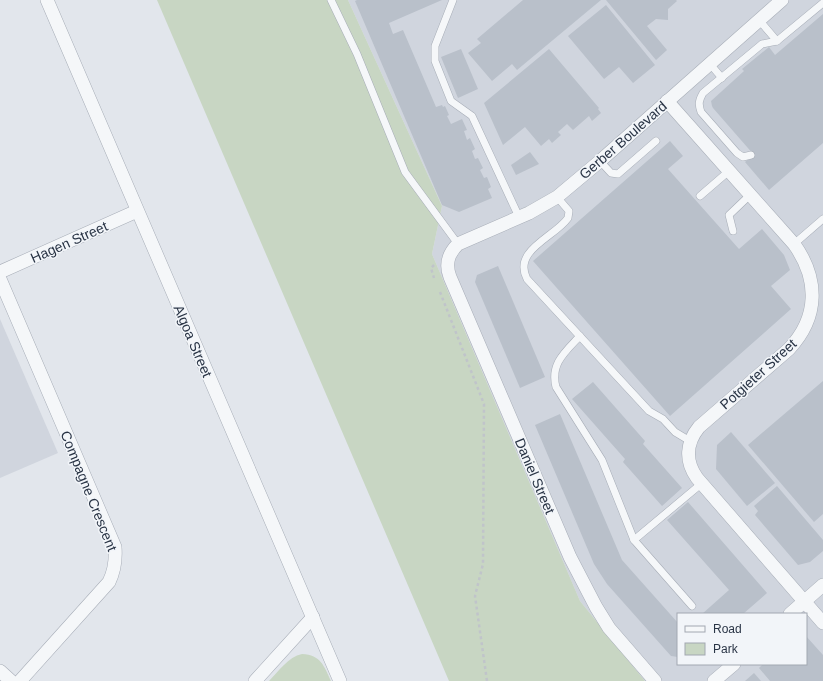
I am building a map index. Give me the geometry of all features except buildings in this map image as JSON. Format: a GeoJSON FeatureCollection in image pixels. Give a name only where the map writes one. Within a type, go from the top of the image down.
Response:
{"type":"FeatureCollection","features":[{"type":"Feature","properties":{"kind":"street","name":"Algoa Street"},"geometry":{"type":"LineString","coordinates":[[47,0],[340,681]]}},
{"type":"Feature","properties":{"kind":"street","name":"Gerber Boulevard"},"geometry":{"type":"LineString","coordinates":[[449,255],[458,244],[538,209],[557,197],[600,162],[782,0]]}},
{"type":"Feature","properties":{"kind":"street","name":"Potgieter Street"},"geometry":{"type":"LineString","coordinates":[[667,101],[794,244],[807,266],[811,278],[812,291],[812,303],[805,328],[798,339],[789,349],[699,428],[690,442]]}},
{"type":"Feature","properties":{"kind":"street","name":"Hagen Street"},"geometry":{"type":"LineString","coordinates":[[0,272],[137,211]]}},
{"type":"Feature","properties":{"kind":"street","name":"Daniel Street"},"geometry":{"type":"LineString","coordinates":[[449,255],[447,266],[450,277],[570,557],[606,623],[655,681]]}},
{"type":"Feature","properties":{"kind":"street","name":"Compagne Crescent"},"geometry":{"type":"LineString","coordinates":[[0,279],[115,547],[116,557],[113,574],[109,582],[20,681]]}},
{"type":"Feature","properties":{"kind":"street"},"geometry":{"type":"LineString","coordinates":[[690,442],[688,456],[692,472],[823,623]]}},
{"type":"Feature","properties":{"kind":"street"},"geometry":{"type":"LineString","coordinates":[[791,613],[823,585]]}},
{"type":"Feature","properties":{"kind":"street"},"geometry":{"type":"LineString","coordinates":[[255,681],[312,617]]}},
{"type":"Feature","properties":{"kind":"street"},"geometry":{"type":"LineString","coordinates":[[714,681],[733,665]]}},
{"type":"Feature","properties":{"kind":"street"},"geometry":{"type":"LineString","coordinates":[[0,671],[11,681]]}},
{"type":"Feature","properties":{"kind":"lane"},"geometry":{"type":"LineString","coordinates":[[331,0],[357,54],[405,172],[458,244]]}},
{"type":"Feature","properties":{"kind":"lane"},"geometry":{"type":"LineString","coordinates":[[453,0],[435,46],[435,61],[451,102],[472,116],[519,217]]}},
{"type":"Feature","properties":{"kind":"lane"},"geometry":{"type":"LineString","coordinates":[[752,155],[743,157],[737,154],[704,115],[700,108],[700,98],[703,93],[762,44],[777,41],[823,3]]}},
{"type":"Feature","properties":{"kind":"lane"},"geometry":{"type":"LineString","coordinates":[[759,20],[777,41]]}},
{"type":"Feature","properties":{"kind":"lane"},"geometry":{"type":"LineString","coordinates":[[710,64],[722,78]]}},
{"type":"Feature","properties":{"kind":"lane"},"geometry":{"type":"LineString","coordinates":[[600,162],[611,173],[618,174],[656,141]]}},
{"type":"Feature","properties":{"kind":"lane"},"geometry":{"type":"LineString","coordinates":[[700,196],[729,171]]}},
{"type":"Feature","properties":{"kind":"lane"},"geometry":{"type":"LineString","coordinates":[[733,231],[729,215],[750,195]]}},
{"type":"Feature","properties":{"kind":"lane"},"geometry":{"type":"LineString","coordinates":[[557,197],[569,211],[568,218],[529,253],[524,262],[524,274],[650,411],[663,419],[675,432],[690,442]]}},
{"type":"Feature","properties":{"kind":"lane"},"geometry":{"type":"LineString","coordinates":[[794,244],[823,219]]}},
{"type":"Feature","properties":{"kind":"lane"},"geometry":{"type":"LineString","coordinates":[[580,336],[558,361],[555,369],[554,382],[556,387],[602,460],[634,540],[692,606]]}},
{"type":"Feature","properties":{"kind":"lane"},"geometry":{"type":"LineString","coordinates":[[634,540],[701,484]]}},
{"type":"Feature","properties":{"kind":"path"},"geometry":{"type":"LineString","coordinates":[[436,282],[431,268],[449,255]]}},
{"type":"Feature","properties":{"kind":"path"},"geometry":{"type":"LineString","coordinates":[[439,289],[484,404],[482,564],[476,596],[487,681]]}},
{"type":"Feature","properties":{"kind":"shaded area"},"geometry":{"type":"Polygon","coordinates":[[[348,0],[823,0],[823,681],[645,681],[580,601],[432,254],[442,206],[348,0]]]}},
{"type":"Feature","properties":{"kind":"shaded area"},"geometry":{"type":"Polygon","coordinates":[[[0,319],[58,453],[0,478],[0,319]]]}},
{"type":"Feature","properties":{"kind":"green space"},"geometry":{"type":"Polygon","coordinates":[[[157,0],[348,0],[442,206],[432,254],[580,601],[645,681],[449,681],[157,0]]]}},
{"type":"Feature","properties":{"kind":"green space"},"geometry":{"type":"Polygon","coordinates":[[[302,654],[318,659],[324,666],[331,681],[269,681],[288,661],[302,654]]]}}]}
